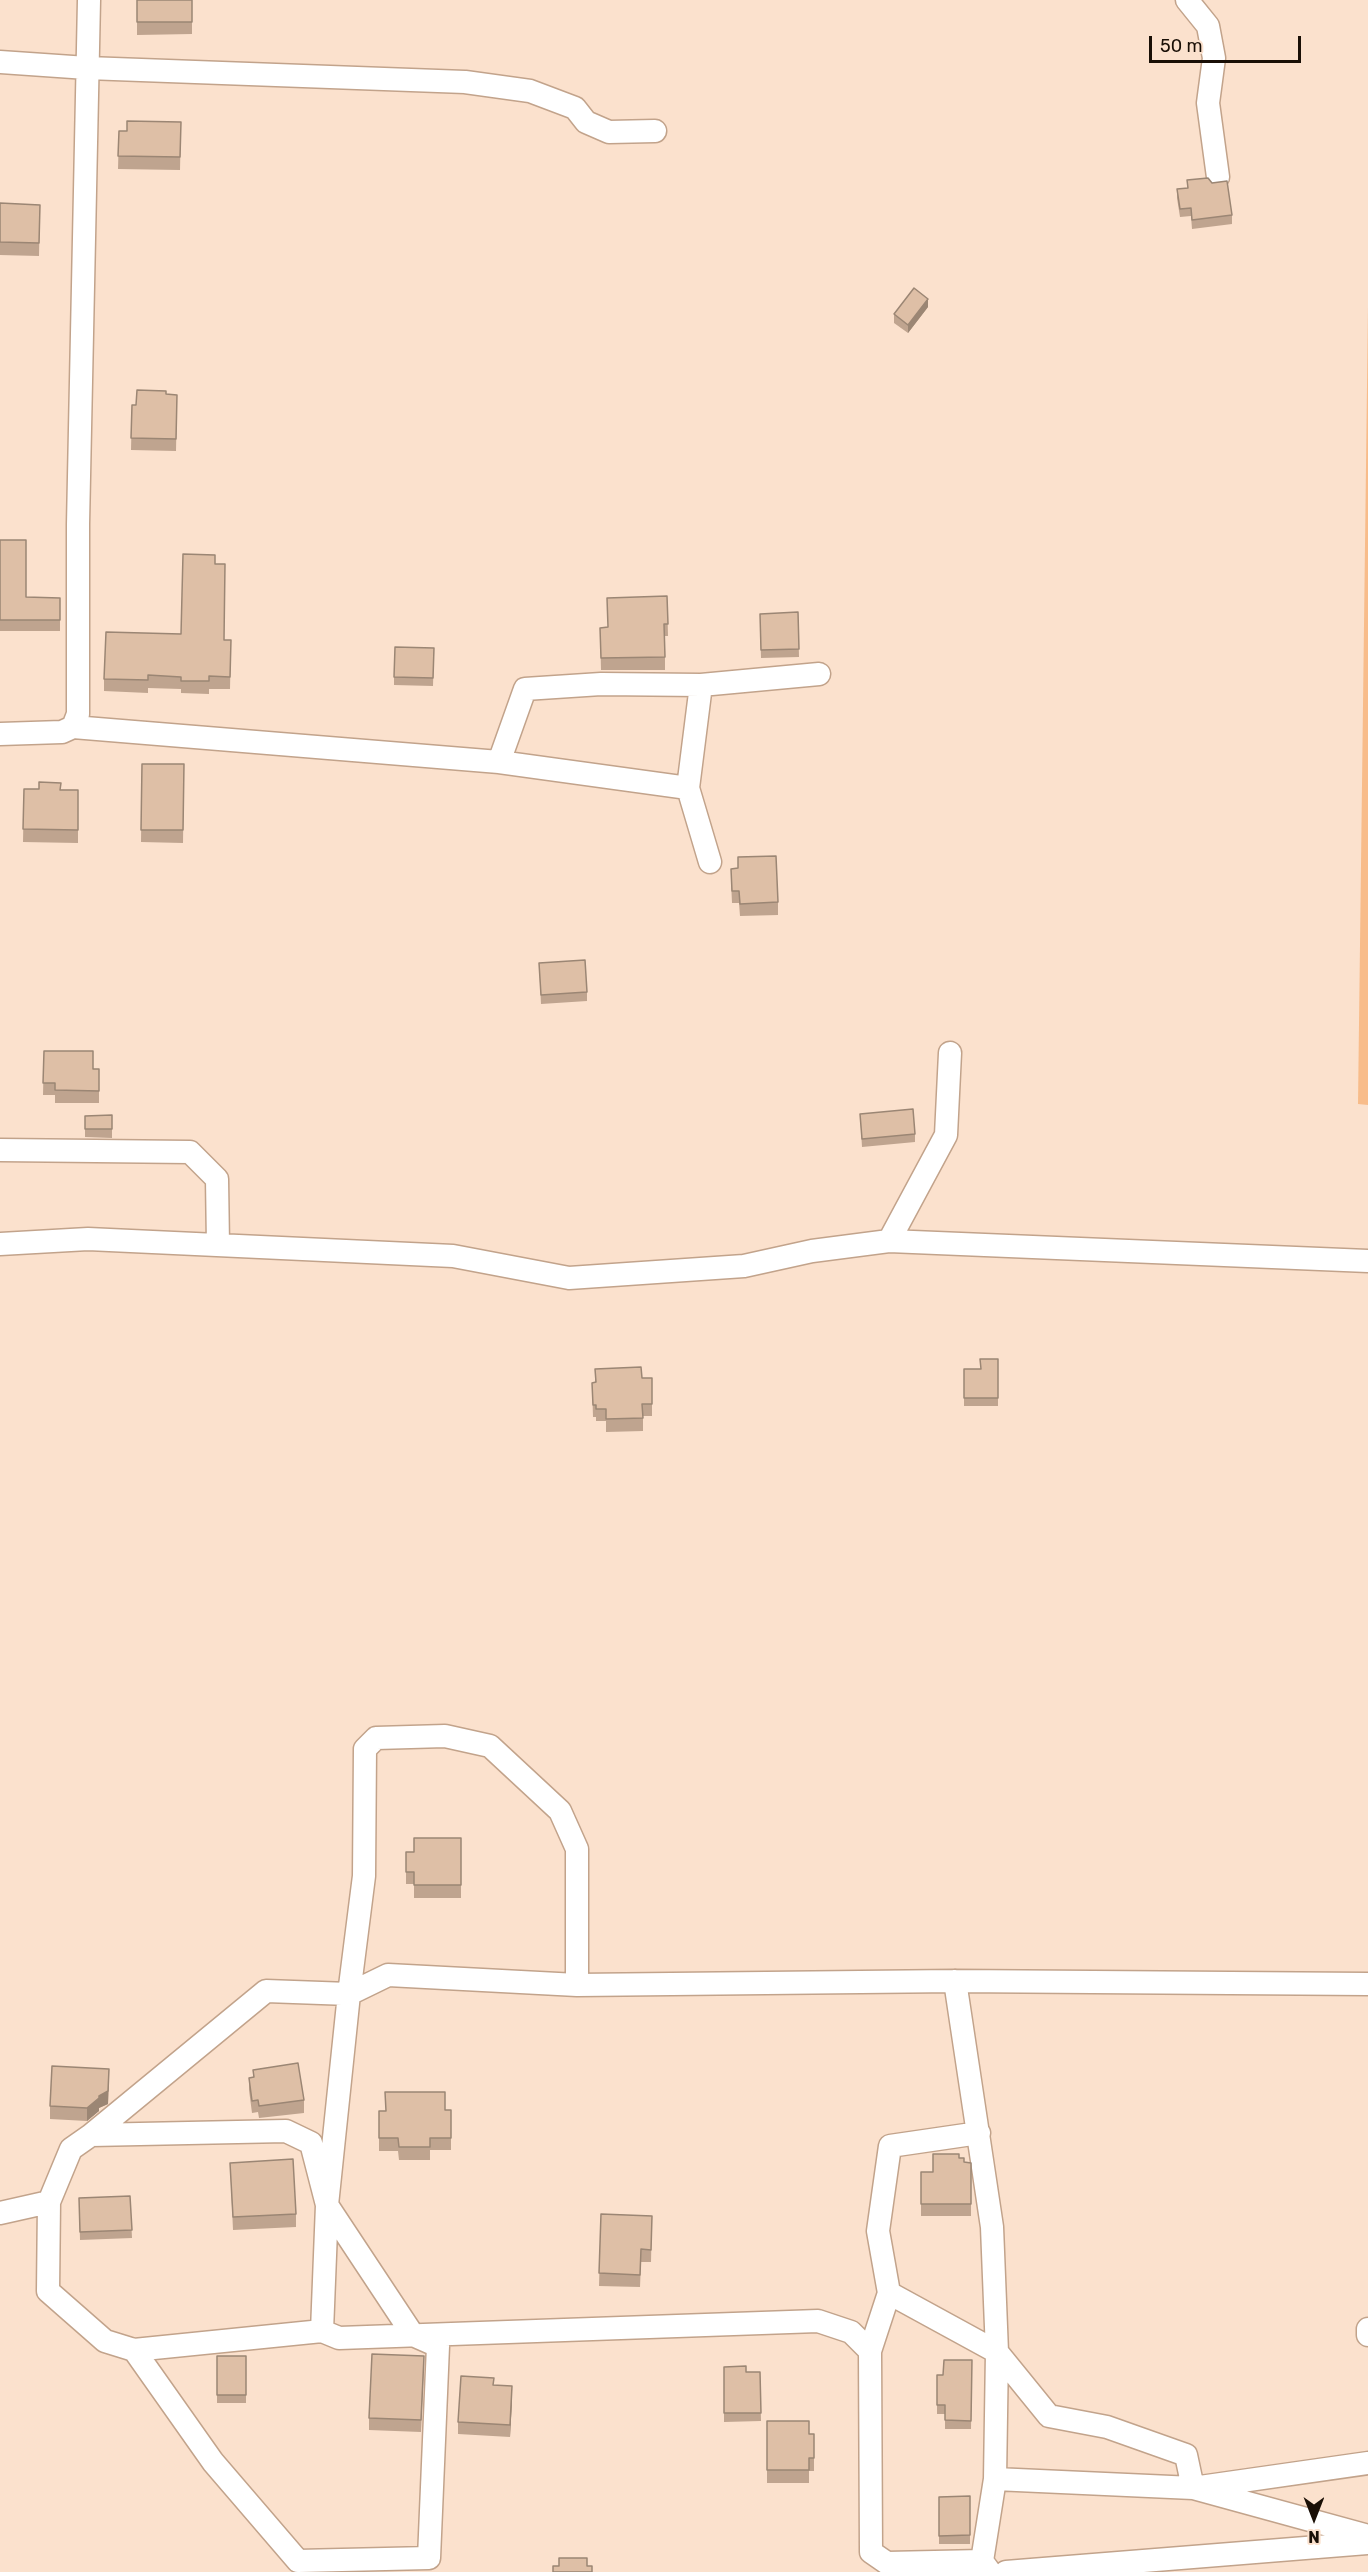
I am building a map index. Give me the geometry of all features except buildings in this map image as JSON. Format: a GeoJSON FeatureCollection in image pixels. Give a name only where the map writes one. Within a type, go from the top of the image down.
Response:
{"type":"FeatureCollection","features":[{"type":"Feature","properties":{"kind":"street"},"geometry":{"type":"LineString","coordinates":[[73,727],[78,714],[78,524],[89,0]]}},
{"type":"Feature","properties":{"kind":"street"},"geometry":{"type":"LineString","coordinates":[[1187,0],[1208,26],[1214,58],[1208,103],[1218,177]]}},
{"type":"Feature","properties":{"kind":"street"},"geometry":{"type":"LineString","coordinates":[[0,62],[87,68],[465,82],[530,91],[575,108],[586,122],[609,132],[655,131]]}},
{"type":"Feature","properties":{"kind":"street"},"geometry":{"type":"LineString","coordinates":[[499,762],[525,689],[601,684],[701,685],[819,674]]}},
{"type":"Feature","properties":{"kind":"street"},"geometry":{"type":"LineString","coordinates":[[701,685],[688,788],[710,862]]}},
{"type":"Feature","properties":{"kind":"street"},"geometry":{"type":"LineString","coordinates":[[0,734],[62,732],[73,727],[499,762],[688,788]]}},
{"type":"Feature","properties":{"kind":"street"},"geometry":{"type":"LineString","coordinates":[[889,1241],[946,1135],[950,1053]]}},
{"type":"Feature","properties":{"kind":"street"},"geometry":{"type":"LineString","coordinates":[[0,1150],[190,1152],[217,1179],[218,1245]]}},
{"type":"Feature","properties":{"kind":"street"},"geometry":{"type":"LineString","coordinates":[[0,1244],[88,1239],[453,1257],[569,1278],[744,1266],[812,1251],[889,1241],[1368,1261]]}},
{"type":"Feature","properties":{"kind":"street"},"geometry":{"type":"LineString","coordinates":[[322,2331],[327,2205],[364,1876],[365,1749],[376,1738],[445,1736],[490,1746],[560,1811],[577,1849],[577,1985]]}},
{"type":"Feature","properties":{"kind":"street"},"geometry":{"type":"LineString","coordinates":[[870,2351],[851,2332],[818,2321],[339,2338],[322,2331],[134,2350],[105,2341],[48,2291],[49,2202],[71,2149],[267,1991],[349,1994],[388,1975],[577,1985],[955,1981],[1368,1984]]}},
{"type":"Feature","properties":{"kind":"street"},"geometry":{"type":"LineString","coordinates":[[955,1981],[979,2133],[992,2227],[997,2352],[995,2479],[986,2566],[871,2562],[870,2351],[889,2293],[878,2231],[890,2146],[979,2133]]}},
{"type":"Feature","properties":{"kind":"street"},"geometry":{"type":"LineString","coordinates":[[91,2135],[286,2131],[311,2143],[327,2205],[413,2335],[438,2346],[429,2565],[298,2561],[213,2462],[134,2350]]}},
{"type":"Feature","properties":{"kind":"street"},"geometry":{"type":"LineString","coordinates":[[0,2213],[49,2202]]}},
{"type":"Feature","properties":{"kind":"street"},"geometry":{"type":"LineString","coordinates":[[889,2293],[997,2352],[1049,2416],[1107,2427],[1186,2456],[1193,2488]]}},
{"type":"Feature","properties":{"kind":"street"},"geometry":{"type":"LineString","coordinates":[[1368,2329],[1368,2335]]}},
{"type":"Feature","properties":{"kind":"street"},"geometry":{"type":"LineString","coordinates":[[995,2479],[1193,2488],[1368,2463]]}},
{"type":"Feature","properties":{"kind":"street"},"geometry":{"type":"LineString","coordinates":[[1193,2488],[1368,2536]]}},
{"type":"Feature","properties":{"kind":"street"},"geometry":{"type":"LineString","coordinates":[[1006,2572],[1368,2542]]}},
{"type":"Feature","properties":{"kind":"shaded area"},"geometry":{"type":"Polygon","coordinates":[[[1368,306],[1368,1105],[1358,1104],[1368,306]]]}}]}
